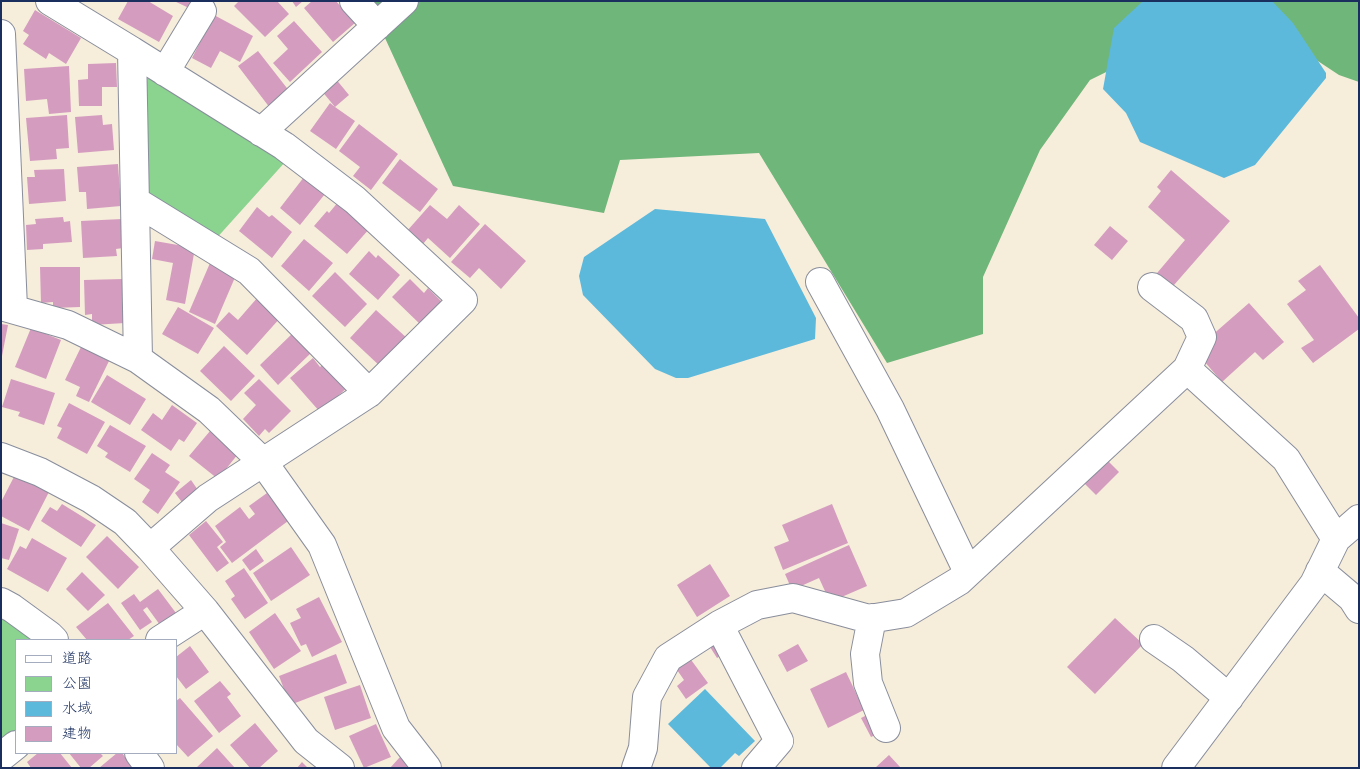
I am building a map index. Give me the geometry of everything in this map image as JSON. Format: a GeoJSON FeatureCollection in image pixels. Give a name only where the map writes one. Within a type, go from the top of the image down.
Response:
{"type":"FeatureCollection","features":[{"type":"Feature","properties":{"kind":"street"},"geometry":{"type":"LineString","coordinates":[[50,1],[284,146],[355,200],[463,300],[369,393],[208,498],[150,548]]}},
{"type":"Feature","properties":{"kind":"street"},"geometry":{"type":"LineString","coordinates":[[354,1],[377,26]]}},
{"type":"Feature","properties":{"kind":"street"},"geometry":{"type":"LineString","coordinates":[[261,132],[404,1]]}},
{"type":"Feature","properties":{"kind":"street"},"geometry":{"type":"LineString","coordinates":[[165,72],[202,11]]}},
{"type":"Feature","properties":{"kind":"street"},"geometry":{"type":"LineString","coordinates":[[1,34],[7,307],[68,325],[138,359],[209,410],[263,462],[322,545],[396,728],[427,768]]}},
{"type":"Feature","properties":{"kind":"street"},"geometry":{"type":"LineString","coordinates":[[132,51],[138,359]]}},
{"type":"Feature","properties":{"kind":"street"},"geometry":{"type":"LineString","coordinates":[[135,201],[249,271],[369,393]]}},
{"type":"Feature","properties":{"kind":"street"},"geometry":{"type":"LineString","coordinates":[[820,282],[890,409],[968,572]]}},
{"type":"Feature","properties":{"kind":"street"},"geometry":{"type":"LineString","coordinates":[[636,768],[643,748],[647,697],[668,658],[719,625],[757,605],[793,598],[869,619],[906,613],[968,572],[1187,369],[1202,338],[1194,320],[1152,287]]}},
{"type":"Feature","properties":{"kind":"street"},"geometry":{"type":"LineString","coordinates":[[1187,369],[1286,459],[1336,539]]}},
{"type":"Feature","properties":{"kind":"street"},"geometry":{"type":"LineString","coordinates":[[1,457],[40,472],[91,499],[125,522],[205,611],[306,741],[340,768]]}},
{"type":"Feature","properties":{"kind":"street"},"geometry":{"type":"LineString","coordinates":[[1176,768],[1314,584],[1336,539],[1359,519]]}},
{"type":"Feature","properties":{"kind":"street"},"geometry":{"type":"LineString","coordinates":[[1320,571],[1352,598],[1359,609]]}},
{"type":"Feature","properties":{"kind":"street"},"geometry":{"type":"LineString","coordinates":[[1,602],[49,634],[53,639]]}},
{"type":"Feature","properties":{"kind":"street"},"geometry":{"type":"LineString","coordinates":[[162,639],[205,611]]}},
{"type":"Feature","properties":{"kind":"street"},"geometry":{"type":"LineString","coordinates":[[872,618],[865,654],[868,683],[886,728]]}},
{"type":"Feature","properties":{"kind":"street"},"geometry":{"type":"LineString","coordinates":[[719,625],[779,742],[756,768]]}},
{"type":"Feature","properties":{"kind":"street"},"geometry":{"type":"LineString","coordinates":[[1154,639],[1183,659],[1229,698]]}},
{"type":"Feature","properties":{"kind":"street"},"geometry":{"type":"LineString","coordinates":[[1,757],[15,746]]}},
{"type":"Feature","properties":{"kind":"street"},"geometry":{"type":"LineString","coordinates":[[140,754],[150,768]]}},
{"type":"Feature","properties":{"kind":"green space"},"geometry":{"type":"Polygon","coordinates":[[[368,1],[1359,1],[1359,82],[1339,75],[1286,40],[1214,19],[1090,80],[1040,150],[983,277],[983,334],[887,363],[759,153],[620,160],[604,213],[453,186],[368,1]]]}},
{"type":"Feature","properties":{"kind":"green space"},"geometry":{"type":"Polygon","coordinates":[[[153,77],[286,161],[214,241],[149,203],[142,81],[153,77]]]}},
{"type":"Feature","properties":{"kind":"green space"},"geometry":{"type":"Polygon","coordinates":[[[1,612],[36,639],[15,639],[15,734],[1,744],[1,612]]]}},
{"type":"Feature","properties":{"kind":"water"},"geometry":{"type":"Polygon","coordinates":[[[1143,1],[1272,1],[1293,23],[1326,73],[1326,78],[1255,165],[1224,178],[1140,142],[1126,113],[1103,89],[1114,28],[1143,1]]]}},
{"type":"Feature","properties":{"kind":"water"},"geometry":{"type":"Polygon","coordinates":[[[655,209],[765,219],[816,318],[815,339],[688,378],[676,378],[655,369],[583,295],[579,276],[584,257],[655,209]]]}},
{"type":"Feature","properties":{"kind":"water"},"geometry":{"type":"Polygon","coordinates":[[[705,689],[755,741],[739,756],[735,753],[720,768],[711,768],[668,724],[705,689]]]}},
{"type":"Feature","properties":{"kind":"building"},"geometry":{"type":"Polygon","coordinates":[[[128,1],[148,1],[173,16],[159,42],[118,19],[128,1]]]}},
{"type":"Feature","properties":{"kind":"building"},"geometry":{"type":"Polygon","coordinates":[[[174,1],[192,1],[189,8],[174,1]]]}},
{"type":"Feature","properties":{"kind":"building"},"geometry":{"type":"Polygon","coordinates":[[[239,1],[277,1],[289,14],[265,37],[234,6],[239,1]]]}},
{"type":"Feature","properties":{"kind":"building"},"geometry":{"type":"Polygon","coordinates":[[[292,1],[303,1],[296,7],[292,1]]]}},
{"type":"Feature","properties":{"kind":"building"},"geometry":{"type":"Polygon","coordinates":[[[312,1],[336,1],[355,23],[333,42],[304,8],[312,1]]]}},
{"type":"Feature","properties":{"kind":"building"},"geometry":{"type":"Polygon","coordinates":[[[35,10],[81,38],[66,64],[49,53],[46,59],[23,44],[29,35],[23,31],[35,10]]]}},
{"type":"Feature","properties":{"kind":"building"},"geometry":{"type":"Polygon","coordinates":[[[214,15],[253,36],[240,62],[220,51],[211,68],[192,58],[214,15]]]}},
{"type":"Feature","properties":{"kind":"building"},"geometry":{"type":"Polygon","coordinates":[[[294,21],[322,52],[290,82],[273,63],[288,49],[277,36],[294,21]]]}},
{"type":"Feature","properties":{"kind":"building"},"geometry":{"type":"Polygon","coordinates":[[[258,51],[290,92],[270,108],[238,66],[258,51]]]}},
{"type":"Feature","properties":{"kind":"building"},"geometry":{"type":"Polygon","coordinates":[[[116,63],[117,87],[102,87],[102,106],[79,106],[78,80],[88,79],[88,64],[116,63]]]}},
{"type":"Feature","properties":{"kind":"building"},"geometry":{"type":"Polygon","coordinates":[[[69,66],[71,112],[49,114],[47,99],[26,101],[24,69],[69,66]]]}},
{"type":"Feature","properties":{"kind":"building"},"geometry":{"type":"Polygon","coordinates":[[[335,78],[349,95],[335,107],[321,90],[335,78]]]}},
{"type":"Feature","properties":{"kind":"building"},"geometry":{"type":"Polygon","coordinates":[[[330,103],[355,121],[336,149],[310,131],[330,103]]]}},
{"type":"Feature","properties":{"kind":"building"},"geometry":{"type":"Polygon","coordinates":[[[67,115],[69,148],[56,149],[57,159],[30,161],[26,118],[67,115]]]}},
{"type":"Feature","properties":{"kind":"building"},"geometry":{"type":"Polygon","coordinates":[[[102,115],[103,125],[112,124],[114,150],[78,153],[75,117],[102,115]]]}},
{"type":"Feature","properties":{"kind":"building"},"geometry":{"type":"Polygon","coordinates":[[[359,124],[398,154],[371,190],[353,176],[360,167],[339,151],[359,124]]]}},
{"type":"Feature","properties":{"kind":"building"},"geometry":{"type":"Polygon","coordinates":[[[400,159],[438,189],[420,212],[382,183],[400,159]]]}},
{"type":"Feature","properties":{"kind":"building"},"geometry":{"type":"Polygon","coordinates":[[[118,164],[121,206],[87,209],[86,192],[79,192],[77,167],[118,164]]]}},
{"type":"Feature","properties":{"kind":"building"},"geometry":{"type":"Polygon","coordinates":[[[64,169],[66,201],[29,204],[27,177],[35,177],[34,170],[64,169]]]}},
{"type":"Feature","properties":{"kind":"building"},"geometry":{"type":"Polygon","coordinates":[[[1171,170],[1230,221],[1167,293],[1152,279],[1185,240],[1148,207],[1161,191],[1157,187],[1171,170]]]}},
{"type":"Feature","properties":{"kind":"building"},"geometry":{"type":"Polygon","coordinates":[[[304,177],[325,194],[300,225],[280,208],[304,177]]]}},
{"type":"Feature","properties":{"kind":"building"},"geometry":{"type":"Polygon","coordinates":[[[339,201],[370,228],[347,254],[314,226],[339,201]]]}},
{"type":"Feature","properties":{"kind":"building"},"geometry":{"type":"Polygon","coordinates":[[[430,205],[447,219],[459,205],[480,224],[450,258],[428,238],[423,244],[407,231],[430,205]]]}},
{"type":"Feature","properties":{"kind":"building"},"geometry":{"type":"Polygon","coordinates":[[[257,207],[269,217],[272,215],[292,232],[272,258],[239,231],[257,207]]]}},
{"type":"Feature","properties":{"kind":"building"},"geometry":{"type":"Polygon","coordinates":[[[63,217],[64,222],[70,221],[72,242],[43,244],[43,249],[27,250],[26,225],[36,224],[35,219],[63,217]]]}},
{"type":"Feature","properties":{"kind":"building"},"geometry":{"type":"Polygon","coordinates":[[[122,219],[123,248],[116,249],[117,256],[83,258],[81,221],[122,219]]]}},
{"type":"Feature","properties":{"kind":"building"},"geometry":{"type":"Polygon","coordinates":[[[485,224],[526,261],[501,289],[479,268],[470,278],[451,262],[485,224]]]}},
{"type":"Feature","properties":{"kind":"building"},"geometry":{"type":"Polygon","coordinates":[[[1110,226],[1128,241],[1112,260],[1094,245],[1110,226]]]}},
{"type":"Feature","properties":{"kind":"building"},"geometry":{"type":"Polygon","coordinates":[[[304,239],[333,263],[309,291],[281,266],[304,239]]]}},
{"type":"Feature","properties":{"kind":"building"},"geometry":{"type":"Polygon","coordinates":[[[155,241],[195,248],[185,304],[166,300],[173,263],[152,259],[155,241]]]}},
{"type":"Feature","properties":{"kind":"building"},"geometry":{"type":"Polygon","coordinates":[[[369,251],[376,258],[378,255],[400,275],[378,300],[349,274],[369,251]]]}},
{"type":"Feature","properties":{"kind":"building"},"geometry":{"type":"Polygon","coordinates":[[[210,263],[236,275],[215,324],[189,312],[210,263]]]}},
{"type":"Feature","properties":{"kind":"building"},"geometry":{"type":"Polygon","coordinates":[[[1320,265],[1359,318],[1359,329],[1313,363],[1301,348],[1314,340],[1287,304],[1306,290],[1298,281],[1320,265]]]}},
{"type":"Feature","properties":{"kind":"building"},"geometry":{"type":"Polygon","coordinates":[[[40,267],[80,267],[80,307],[53,308],[53,302],[41,303],[40,267]]]}},
{"type":"Feature","properties":{"kind":"building"},"geometry":{"type":"Polygon","coordinates":[[[335,272],[367,304],[345,327],[312,296],[335,272]]]}},
{"type":"Feature","properties":{"kind":"building"},"geometry":{"type":"Polygon","coordinates":[[[123,279],[125,323],[92,325],[92,314],[85,315],[84,280],[123,279]]]}},
{"type":"Feature","properties":{"kind":"building"},"geometry":{"type":"Polygon","coordinates":[[[410,279],[424,293],[428,288],[444,304],[422,326],[392,297],[410,279]]]}},
{"type":"Feature","properties":{"kind":"building"},"geometry":{"type":"Polygon","coordinates":[[[258,297],[281,317],[247,355],[216,326],[229,312],[238,320],[258,297]]]}},
{"type":"Feature","properties":{"kind":"building"},"geometry":{"type":"Polygon","coordinates":[[[1249,303],[1284,342],[1263,360],[1255,352],[1222,382],[1204,361],[1210,337],[1249,303]]]}},
{"type":"Feature","properties":{"kind":"building"},"geometry":{"type":"Polygon","coordinates":[[[178,307],[214,328],[198,354],[162,334],[178,307]]]}},
{"type":"Feature","properties":{"kind":"building"},"geometry":{"type":"Polygon","coordinates":[[[376,310],[408,339],[382,368],[350,338],[376,310]]]}},
{"type":"Feature","properties":{"kind":"building"},"geometry":{"type":"Polygon","coordinates":[[[1,324],[8,325],[2,356],[1,356],[1,324]]]}},
{"type":"Feature","properties":{"kind":"building"},"geometry":{"type":"Polygon","coordinates":[[[31,328],[61,340],[46,379],[15,367],[31,328]]]}},
{"type":"Feature","properties":{"kind":"building"},"geometry":{"type":"Polygon","coordinates":[[[295,331],[313,351],[278,385],[260,365],[295,331]]]}},
{"type":"Feature","properties":{"kind":"building"},"geometry":{"type":"Polygon","coordinates":[[[224,346],[255,376],[231,401],[200,371],[224,346]]]}},
{"type":"Feature","properties":{"kind":"building"},"geometry":{"type":"Polygon","coordinates":[[[81,347],[109,361],[89,402],[76,396],[80,387],[65,380],[81,347]]]}},
{"type":"Feature","properties":{"kind":"building"},"geometry":{"type":"Polygon","coordinates":[[[313,358],[320,367],[326,362],[348,387],[320,412],[290,378],[313,358]]]}},
{"type":"Feature","properties":{"kind":"building"},"geometry":{"type":"Polygon","coordinates":[[[107,375],[146,399],[130,425],[91,402],[107,375]]]}},
{"type":"Feature","properties":{"kind":"building"},"geometry":{"type":"Polygon","coordinates":[[[11,379],[55,393],[44,425],[18,416],[20,412],[2,407],[11,379]]]}},
{"type":"Feature","properties":{"kind":"building"},"geometry":{"type":"Polygon","coordinates":[[[259,379],[291,411],[269,433],[265,429],[259,436],[243,419],[256,405],[244,393],[259,379]]]}},
{"type":"Feature","properties":{"kind":"building"},"geometry":{"type":"Polygon","coordinates":[[[69,403],[105,422],[87,454],[57,438],[62,428],[57,426],[69,403]]]}},
{"type":"Feature","properties":{"kind":"building"},"geometry":{"type":"Polygon","coordinates":[[[172,405],[197,423],[184,442],[179,439],[171,451],[141,430],[153,413],[162,420],[172,405]]]}},
{"type":"Feature","properties":{"kind":"building"},"geometry":{"type":"Polygon","coordinates":[[[110,425],[146,446],[130,472],[105,457],[108,453],[97,446],[110,425]]]}},
{"type":"Feature","properties":{"kind":"building"},"geometry":{"type":"Polygon","coordinates":[[[210,431],[238,454],[218,479],[189,456],[210,431]]]}},
{"type":"Feature","properties":{"kind":"building"},"geometry":{"type":"Polygon","coordinates":[[[152,453],[170,465],[165,472],[180,482],[158,514],[142,502],[150,490],[134,479],[152,453]]]}},
{"type":"Feature","properties":{"kind":"building"},"geometry":{"type":"Polygon","coordinates":[[[1103,456],[1119,472],[1096,495],[1080,479],[1103,456]]]}},
{"type":"Feature","properties":{"kind":"building"},"geometry":{"type":"Polygon","coordinates":[[[16,473],[50,490],[29,531],[1,516],[1,502],[16,473]]]}},
{"type":"Feature","properties":{"kind":"building"},"geometry":{"type":"Polygon","coordinates":[[[191,480],[200,493],[184,505],[175,493],[191,480]]]}},
{"type":"Feature","properties":{"kind":"building"},"geometry":{"type":"Polygon","coordinates":[[[267,493],[288,521],[232,563],[220,547],[226,542],[215,526],[240,507],[249,519],[255,514],[249,506],[267,493]]]}},
{"type":"Feature","properties":{"kind":"building"},"geometry":{"type":"Polygon","coordinates":[[[62,504],[96,525],[81,547],[41,521],[50,507],[57,511],[62,504]]]}},
{"type":"Feature","properties":{"kind":"building"},"geometry":{"type":"Polygon","coordinates":[[[832,504],[848,543],[783,570],[774,547],[789,541],[782,525],[832,504]]]}},
{"type":"Feature","properties":{"kind":"building"},"geometry":{"type":"Polygon","coordinates":[[[206,521],[223,542],[217,547],[229,563],[217,572],[189,535],[206,521]]]}},
{"type":"Feature","properties":{"kind":"building"},"geometry":{"type":"Polygon","coordinates":[[[1,523],[19,529],[9,560],[1,558],[1,523]]]}},
{"type":"Feature","properties":{"kind":"building"},"geometry":{"type":"Polygon","coordinates":[[[107,536],[139,567],[118,589],[86,557],[107,536]]]}},
{"type":"Feature","properties":{"kind":"building"},"geometry":{"type":"Polygon","coordinates":[[[32,538],[67,558],[48,592],[7,569],[20,546],[26,549],[32,538]]]}},
{"type":"Feature","properties":{"kind":"building"},"geometry":{"type":"Polygon","coordinates":[[[849,545],[867,586],[830,602],[819,578],[792,590],[785,574],[849,545]]]}},
{"type":"Feature","properties":{"kind":"building"},"geometry":{"type":"Polygon","coordinates":[[[291,547],[310,575],[271,601],[253,573],[291,547]]]}},
{"type":"Feature","properties":{"kind":"building"},"geometry":{"type":"Polygon","coordinates":[[[256,549],[264,561],[250,571],[242,560],[256,549]]]}},
{"type":"Feature","properties":{"kind":"building"},"geometry":{"type":"Polygon","coordinates":[[[710,564],[730,596],[697,617],[677,585],[710,564]]]}},
{"type":"Feature","properties":{"kind":"building"},"geometry":{"type":"Polygon","coordinates":[[[244,568],[268,603],[245,619],[231,599],[235,596],[225,581],[244,568]]]}},
{"type":"Feature","properties":{"kind":"building"},"geometry":{"type":"Polygon","coordinates":[[[82,572],[105,595],[88,611],[66,589],[82,572]]]}},
{"type":"Feature","properties":{"kind":"building"},"geometry":{"type":"Polygon","coordinates":[[[158,589],[176,613],[160,625],[147,607],[143,610],[152,622],[140,630],[121,603],[134,594],[140,602],[158,589]]]}},
{"type":"Feature","properties":{"kind":"building"},"geometry":{"type":"Polygon","coordinates":[[[319,597],[342,642],[312,657],[306,644],[301,646],[290,623],[301,618],[296,609],[319,597]]]}},
{"type":"Feature","properties":{"kind":"building"},"geometry":{"type":"Polygon","coordinates":[[[108,603],[134,636],[130,639],[86,639],[76,627],[108,603]]]}},
{"type":"Feature","properties":{"kind":"building"},"geometry":{"type":"Polygon","coordinates":[[[275,613],[301,651],[274,669],[249,632],[275,613]]]}},
{"type":"Feature","properties":{"kind":"building"},"geometry":{"type":"Polygon","coordinates":[[[1115,618],[1143,644],[1095,694],[1067,667],[1115,618]]]}},
{"type":"Feature","properties":{"kind":"building"},"geometry":{"type":"Polygon","coordinates":[[[718,642],[725,653],[717,658],[710,647],[718,642]]]}},
{"type":"Feature","properties":{"kind":"building"},"geometry":{"type":"Polygon","coordinates":[[[798,644],[808,661],[787,672],[778,655],[798,644]]]}},
{"type":"Feature","properties":{"kind":"building"},"geometry":{"type":"Polygon","coordinates":[[[190,646],[209,672],[186,689],[178,679],[178,655],[190,646]]]}},
{"type":"Feature","properties":{"kind":"building"},"geometry":{"type":"Polygon","coordinates":[[[336,654],[347,683],[290,705],[279,676],[336,654]]]}},
{"type":"Feature","properties":{"kind":"building"},"geometry":{"type":"Polygon","coordinates":[[[689,657],[708,683],[686,699],[677,686],[684,680],[675,667],[689,657]]]}},
{"type":"Feature","properties":{"kind":"building"},"geometry":{"type":"Polygon","coordinates":[[[846,672],[864,710],[828,728],[810,689],[846,672]]]}},
{"type":"Feature","properties":{"kind":"building"},"geometry":{"type":"Polygon","coordinates":[[[220,681],[231,694],[227,697],[241,716],[219,733],[194,701],[220,681]]]}},
{"type":"Feature","properties":{"kind":"building"},"geometry":{"type":"Polygon","coordinates":[[[360,685],[371,718],[335,730],[324,697],[360,685]]]}},
{"type":"Feature","properties":{"kind":"building"},"geometry":{"type":"Polygon","coordinates":[[[180,698],[213,736],[188,757],[178,746],[178,700],[180,698]]]}},
{"type":"Feature","properties":{"kind":"building"},"geometry":{"type":"Polygon","coordinates":[[[873,712],[883,731],[871,737],[861,718],[873,712]]]}},
{"type":"Feature","properties":{"kind":"building"},"geometry":{"type":"Polygon","coordinates":[[[255,723],[278,751],[259,768],[250,768],[230,745],[255,723]]]}},
{"type":"Feature","properties":{"kind":"building"},"geometry":{"type":"Polygon","coordinates":[[[376,724],[391,757],[364,768],[349,736],[376,724]]]}},
{"type":"Feature","properties":{"kind":"building"},"geometry":{"type":"Polygon","coordinates":[[[217,748],[235,768],[196,768],[217,748]]]}},
{"type":"Feature","properties":{"kind":"building"},"geometry":{"type":"Polygon","coordinates":[[[37,754],[61,754],[72,768],[31,768],[27,762],[37,754]]]}},
{"type":"Feature","properties":{"kind":"building"},"geometry":{"type":"Polygon","coordinates":[[[70,754],[101,754],[103,756],[89,768],[81,768],[70,754]]]}},
{"type":"Feature","properties":{"kind":"building"},"geometry":{"type":"Polygon","coordinates":[[[116,754],[123,754],[134,768],[99,768],[116,754]]]}},
{"type":"Feature","properties":{"kind":"building"},"geometry":{"type":"Polygon","coordinates":[[[889,755],[901,768],[875,768],[889,755]]]}},
{"type":"Feature","properties":{"kind":"building"},"geometry":{"type":"Polygon","coordinates":[[[400,757],[412,768],[390,768],[400,757]]]}},
{"type":"Feature","properties":{"kind":"building"},"geometry":{"type":"Polygon","coordinates":[[[302,762],[308,768],[297,768],[302,762]]]}}]}
